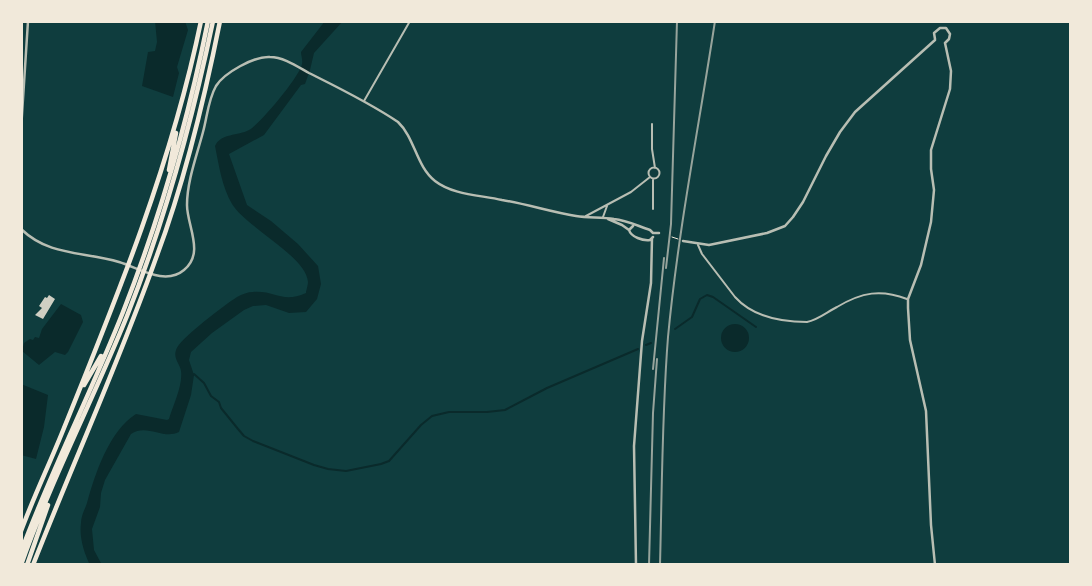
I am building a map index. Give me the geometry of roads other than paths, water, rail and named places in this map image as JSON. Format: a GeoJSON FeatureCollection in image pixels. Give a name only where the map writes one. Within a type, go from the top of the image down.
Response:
{"type":"FeatureCollection","features":[{"type":"Feature","properties":{"kind":"highway"},"geometry":{"type":"LineString","coordinates":[[162,201],[201,21]]}},
{"type":"Feature","properties":{"kind":"highway"},"geometry":{"type":"LineString","coordinates":[[21,552],[123,312],[177,155],[211,21]]}},
{"type":"Feature","properties":{"kind":"highway"},"geometry":{"type":"LineString","coordinates":[[21,565],[150,254],[196,99],[211,21]]}},
{"type":"Feature","properties":{"kind":"highway"},"geometry":{"type":"LineString","coordinates":[[33,565],[157,256],[199,120],[220,21]]}},
{"type":"Feature","properties":{"kind":"highway"},"geometry":{"type":"LineString","coordinates":[[21,531],[144,224],[188,80]]}},
{"type":"Feature","properties":{"kind":"highway"},"geometry":{"type":"LineString","coordinates":[[71,411],[123,312]]}},
{"type":"Feature","properties":{"kind":"highway"},"geometry":{"type":"LineString","coordinates":[[27,565],[35,537],[75,436]]}},
{"type":"Feature","properties":{"kind":"street"},"geometry":{"type":"LineString","coordinates":[[21,130],[28,21]]}},
{"type":"Feature","properties":{"kind":"street"},"geometry":{"type":"LineString","coordinates":[[364,102],[410,21]]}},
{"type":"Feature","properties":{"kind":"street"},"geometry":{"type":"LineString","coordinates":[[938,21],[940,28]]}},
{"type":"Feature","properties":{"kind":"street"},"geometry":{"type":"LineString","coordinates":[[940,28],[946,28],[950,34],[949,39],[945,43],[935,40],[934,33],[940,28]]}},
{"type":"Feature","properties":{"kind":"street"},"geometry":{"type":"LineString","coordinates":[[683,241],[698,245],[715,244],[767,233],[788,224],[803,202],[826,156],[855,112],[935,40]]}},
{"type":"Feature","properties":{"kind":"street"},"geometry":{"type":"LineString","coordinates":[[935,565],[926,411],[910,340],[908,299],[921,265],[932,214],[934,190],[931,150],[947,99],[951,71],[945,43]]}},
{"type":"Feature","properties":{"kind":"street"},"geometry":{"type":"LineString","coordinates":[[21,229],[44,246],[102,257],[158,276],[171,276],[186,269],[193,257],[194,245],[187,213],[188,197],[211,98],[217,85],[229,73],[257,59],[271,57],[289,63],[391,117],[403,127],[427,172],[444,186],[466,193],[585,217],[610,218],[650,230],[653,251],[651,283],[642,341],[634,446],[636,565]]}},
{"type":"Feature","properties":{"kind":"street"},"geometry":{"type":"LineString","coordinates":[[585,217],[651,178],[658,177],[660,174],[655,168],[652,149],[652,124]]}},
{"type":"Feature","properties":{"kind":"street"},"geometry":{"type":"LineString","coordinates":[[653,209],[649,174],[650,170],[655,168]]}},
{"type":"Feature","properties":{"kind":"street"},"geometry":{"type":"LineString","coordinates":[[602,218],[602,210],[608,205]]}},
{"type":"Feature","properties":{"kind":"street"},"geometry":{"type":"LineString","coordinates":[[608,205],[610,218]]}},
{"type":"Feature","properties":{"kind":"street"},"geometry":{"type":"LineString","coordinates":[[602,218],[622,225],[646,241],[653,251]]}},
{"type":"Feature","properties":{"kind":"street"},"geometry":{"type":"LineString","coordinates":[[629,230],[636,225]]}},
{"type":"Feature","properties":{"kind":"street"},"geometry":{"type":"LineString","coordinates":[[646,241],[659,233]]}},
{"type":"Feature","properties":{"kind":"street"},"geometry":{"type":"LineString","coordinates":[[698,245],[735,298],[757,314],[807,322],[849,300],[874,293],[889,293],[908,299]]}},
{"type":"Feature","properties":{"kind":"water"},"geometry":{"type":"Polygon","coordinates":[[[155,21],[185,21],[188,30],[177,67],[179,73],[173,97],[142,86],[148,52],[155,51],[157,42],[155,21]]]}},
{"type":"Feature","properties":{"kind":"water"},"geometry":{"type":"Polygon","coordinates":[[[325,21],[343,21],[314,53],[305,84],[301,85],[264,135],[229,154],[247,205],[298,244],[318,266],[321,284],[317,299],[306,312],[289,313],[266,305],[253,306],[212,333],[191,352],[189,360],[194,375],[191,395],[179,432],[167,434],[143,430],[131,434],[105,480],[92,529],[94,550],[102,565],[90,565],[81,539],[81,520],[99,467],[118,431],[136,414],[169,419],[181,383],[181,371],[175,356],[179,345],[204,322],[243,294],[261,292],[291,297],[306,293],[308,282],[305,272],[297,262],[250,223],[232,204],[223,183],[215,146],[225,137],[249,130],[271,109],[300,70],[301,52],[325,21]]]}},
{"type":"Feature","properties":{"kind":"water"},"geometry":{"type":"Polygon","coordinates":[[[61,304],[81,315],[83,322],[65,355],[55,352],[39,365],[22,351],[24,343],[35,337],[39,338],[42,329],[61,304]]]}},
{"type":"Feature","properties":{"kind":"water"},"geometry":{"type":"Polygon","coordinates":[[[735,324],[745,328],[749,338],[745,348],[735,352],[725,348],[721,338],[725,328],[735,324]]]}},
{"type":"Feature","properties":{"kind":"water"},"geometry":{"type":"Polygon","coordinates":[[[21,384],[48,395],[36,459],[21,455],[21,384]]]}},
{"type":"Feature","properties":{"kind":"waterway"},"geometry":{"type":"LineString","coordinates":[[675,329],[692,317],[700,299],[707,295],[756,327]]}},
{"type":"Feature","properties":{"kind":"waterway"},"geometry":{"type":"LineString","coordinates":[[646,345],[651,343]]}},
{"type":"Feature","properties":{"kind":"waterway"},"geometry":{"type":"LineString","coordinates":[[194,374],[204,383],[211,396],[219,402],[244,436],[314,465],[346,471],[389,461],[432,416],[449,412],[505,410],[547,388],[638,349]]}},
{"type":"Feature","properties":{"kind":"railway"},"geometry":{"type":"LineString","coordinates":[[666,268],[671,224],[677,21]]}},
{"type":"Feature","properties":{"kind":"railway"},"geometry":{"type":"LineString","coordinates":[[660,565],[663,422],[672,297],[715,21]]}},
{"type":"Feature","properties":{"kind":"railway"},"geometry":{"type":"LineString","coordinates":[[653,369],[664,258]]}},
{"type":"Feature","properties":{"kind":"railway"},"geometry":{"type":"LineString","coordinates":[[649,565],[657,359]]}}]}
